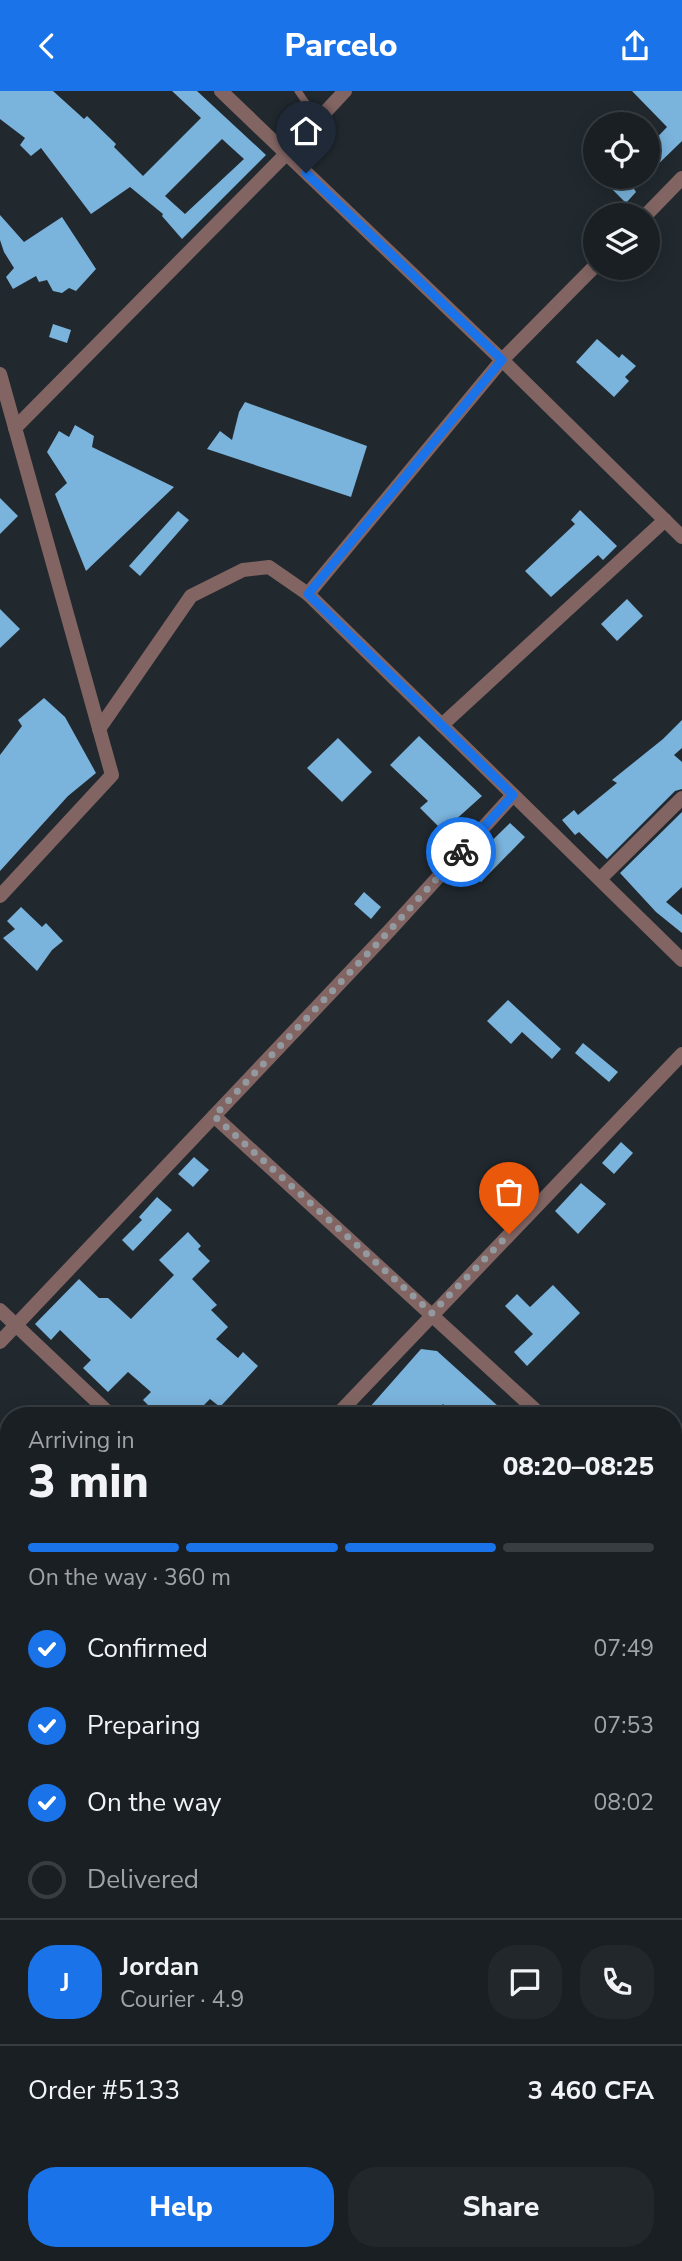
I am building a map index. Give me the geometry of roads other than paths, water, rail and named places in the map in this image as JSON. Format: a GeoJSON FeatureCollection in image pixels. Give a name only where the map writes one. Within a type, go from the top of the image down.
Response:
{"type":"FeatureCollection","features":[{"type":"Feature","properties":{"kind":"street"},"geometry":{"type":"LineString","coordinates":[[221,91],[682,537]]}},
{"type":"Feature","properties":{"kind":"street"},"geometry":{"type":"LineString","coordinates":[[15,428],[345,91]]}},
{"type":"Feature","properties":{"kind":"street"},"geometry":{"type":"LineString","coordinates":[[658,203],[682,178]]}},
{"type":"Feature","properties":{"kind":"street"},"geometry":{"type":"LineString","coordinates":[[308,594],[502,360],[583,278]]}},
{"type":"Feature","properties":{"kind":"street"},"geometry":{"type":"LineString","coordinates":[[0,374],[112,775],[0,897]]}},
{"type":"Feature","properties":{"kind":"street"},"geometry":{"type":"LineString","coordinates":[[442,725],[665,520]]}},
{"type":"Feature","properties":{"kind":"street"},"geometry":{"type":"LineString","coordinates":[[99,729],[191,596],[243,570],[269,567],[308,594],[682,960]]}},
{"type":"Feature","properties":{"kind":"street"},"geometry":{"type":"LineString","coordinates":[[0,1342],[390,930],[513,795]]}},
{"type":"Feature","properties":{"kind":"street"},"geometry":{"type":"LineString","coordinates":[[600,880],[682,798]]}},
{"type":"Feature","properties":{"kind":"street"},"geometry":{"type":"LineString","coordinates":[[345,1407],[432,1313],[682,1055]]}},
{"type":"Feature","properties":{"kind":"street"},"geometry":{"type":"LineString","coordinates":[[214,1116],[532,1407]]}},
{"type":"Feature","properties":{"kind":"street"},"geometry":{"type":"LineString","coordinates":[[0,1310],[103,1407]]}},
{"type":"Feature","properties":{"kind":"lane"},"geometry":{"type":"LineString","coordinates":[[298,91],[318,120]]}}]}
